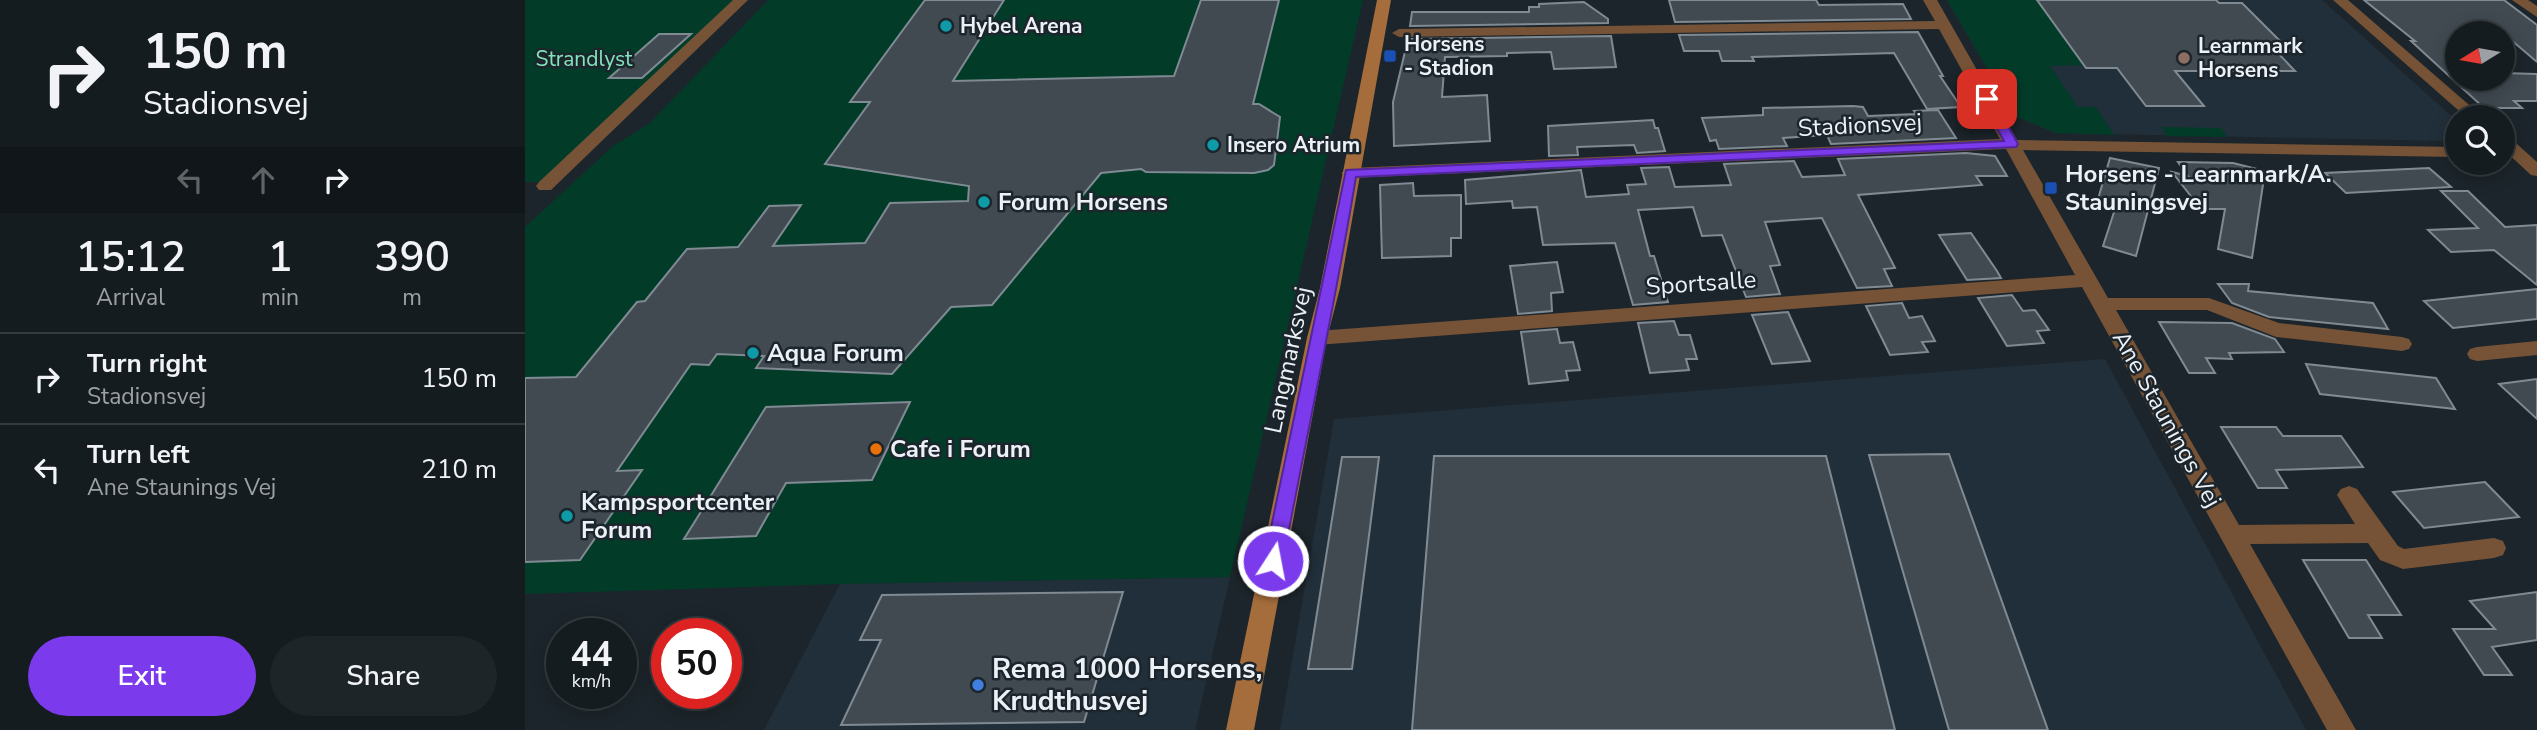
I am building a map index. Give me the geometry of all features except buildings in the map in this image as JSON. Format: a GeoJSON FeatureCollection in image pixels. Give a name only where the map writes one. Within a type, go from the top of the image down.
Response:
{"type":"FeatureCollection","features":[{"type":"Feature","properties":{"kind":"main road","name":"Langmarksvej"},"geometry":{"type":"LineString","coordinates":[[1240,730],[1317,338],[1330,288],[1384,0]]}},
{"type":"Feature","properties":{"kind":"street"},"geometry":{"type":"LineString","coordinates":[[545,186],[741,0]]}},
{"type":"Feature","properties":{"kind":"street","name":"Ane Staunings Vej"},"geometry":{"type":"LineString","coordinates":[[1930,0],[2342,730]]}},
{"type":"Feature","properties":{"kind":"street"},"geometry":{"type":"LineString","coordinates":[[2340,0],[2461,105]]}},
{"type":"Feature","properties":{"kind":"street"},"geometry":{"type":"LineString","coordinates":[[2519,0],[2537,13]]}},
{"type":"Feature","properties":{"kind":"street"},"geometry":{"type":"LineString","coordinates":[[1399,33],[1944,24]]}},
{"type":"Feature","properties":{"kind":"street","name":"Stadionsvej"},"geometry":{"type":"LineString","coordinates":[[1350,173],[2012,144],[2445,152]]}},
{"type":"Feature","properties":{"kind":"street"},"geometry":{"type":"LineString","coordinates":[[2515,153],[2537,154]]}},
{"type":"Feature","properties":{"kind":"street"},"geometry":{"type":"LineString","coordinates":[[2515,156],[2537,171]]}},
{"type":"Feature","properties":{"kind":"street","name":"Sportsalle"},"geometry":{"type":"LineString","coordinates":[[1317,338],[2088,280]]}},
{"type":"Feature","properties":{"kind":"street","name":"Ane Staunings Vej"},"geometry":{"type":"LineString","coordinates":[[2102,304],[2209,304],[2276,330],[2402,344]]}},
{"type":"Feature","properties":{"kind":"street"},"geometry":{"type":"LineString","coordinates":[[2477,354],[2537,348]]}},
{"type":"Feature","properties":{"kind":"street"},"geometry":{"type":"LineString","coordinates":[[2349,495],[2389,553],[2403,559],[2494,548]]}},
{"type":"Feature","properties":{"kind":"street","name":"Ane Staunings Vej"},"geometry":{"type":"LineString","coordinates":[[2231,535],[2375,533]]}},
{"type":"Feature","properties":{"kind":"shaded area","name":"Learnmark Horsens"},"geometry":{"type":"Polygon","coordinates":[[[1947,0],[2322,0],[2445,110],[2445,141],[2056,133],[2015,116],[1947,0]]]}},
{"type":"Feature","properties":{"kind":"shaded area"},"geometry":{"type":"Polygon","coordinates":[[[2105,359],[2306,730],[1280,730],[1334,419],[2105,359]]]}},
{"type":"Feature","properties":{"kind":"shaded area"},"geometry":{"type":"Polygon","coordinates":[[[1230,577],[1195,730],[764,730],[840,584],[1230,577]]]}},
{"type":"Feature","properties":{"kind":"green space","name":"Strandlyst"},"geometry":{"type":"Polygon","coordinates":[[[525,0],[734,0],[541,182],[525,182],[525,0]]]}},
{"type":"Feature","properties":{"kind":"green space"},"geometry":{"type":"Polygon","coordinates":[[[768,0],[1363,0],[1230,577],[840,584],[525,594],[525,227],[613,146],[650,123],[768,0]]]}},
{"type":"Feature","properties":{"kind":"green space"},"geometry":{"type":"Polygon","coordinates":[[[1947,0],[2037,0],[2084,65],[2050,66],[2078,107],[2096,107],[2114,135],[2056,133],[2015,116],[1947,0]]]}},
{"type":"Feature","properties":{"kind":"green space"},"geometry":{"type":"Polygon","coordinates":[[[2161,127],[2221,128],[2228,137],[2167,136],[2161,127]]]}},
{"type":"Feature","properties":{"kind":"place","name":"Hybel Arena"},"geometry":{"type":"Point","coordinates":[946,26]}},
{"type":"Feature","properties":{"kind":"place","name":"Horsens - Stadion"},"geometry":{"type":"Point","coordinates":[1390,56]}},
{"type":"Feature","properties":{"kind":"place","name":"Learnmark Horsens"},"geometry":{"type":"Point","coordinates":[2184,58]}},
{"type":"Feature","properties":{"kind":"place","name":"Insero Atrium"},"geometry":{"type":"Point","coordinates":[1213,145]}},
{"type":"Feature","properties":{"kind":"place","name":"Horsens - Learnmark/A. Stauningsvej"},"geometry":{"type":"Point","coordinates":[2051,188]}},
{"type":"Feature","properties":{"kind":"place","name":"Forum Horsens"},"geometry":{"type":"Point","coordinates":[984,202]}},
{"type":"Feature","properties":{"kind":"place","name":"Aqua Forum"},"geometry":{"type":"Point","coordinates":[753,353]}},
{"type":"Feature","properties":{"kind":"place","name":"Cafe i Forum"},"geometry":{"type":"Point","coordinates":[876,449]}},
{"type":"Feature","properties":{"kind":"place","name":"Kampsportcenter Forum"},"geometry":{"type":"Point","coordinates":[567,516]}},
{"type":"Feature","properties":{"kind":"place","name":"Rema 1000 Horsens, Krudthusvej"},"geometry":{"type":"Point","coordinates":[978,685]}},
{"type":"Feature","properties":{"kind":"route"},"geometry":{"type":"LineString","coordinates":[[1273,561],[1317,338],[1330,288],[1350,173],[2012,144],[1987,99]]}}]}
